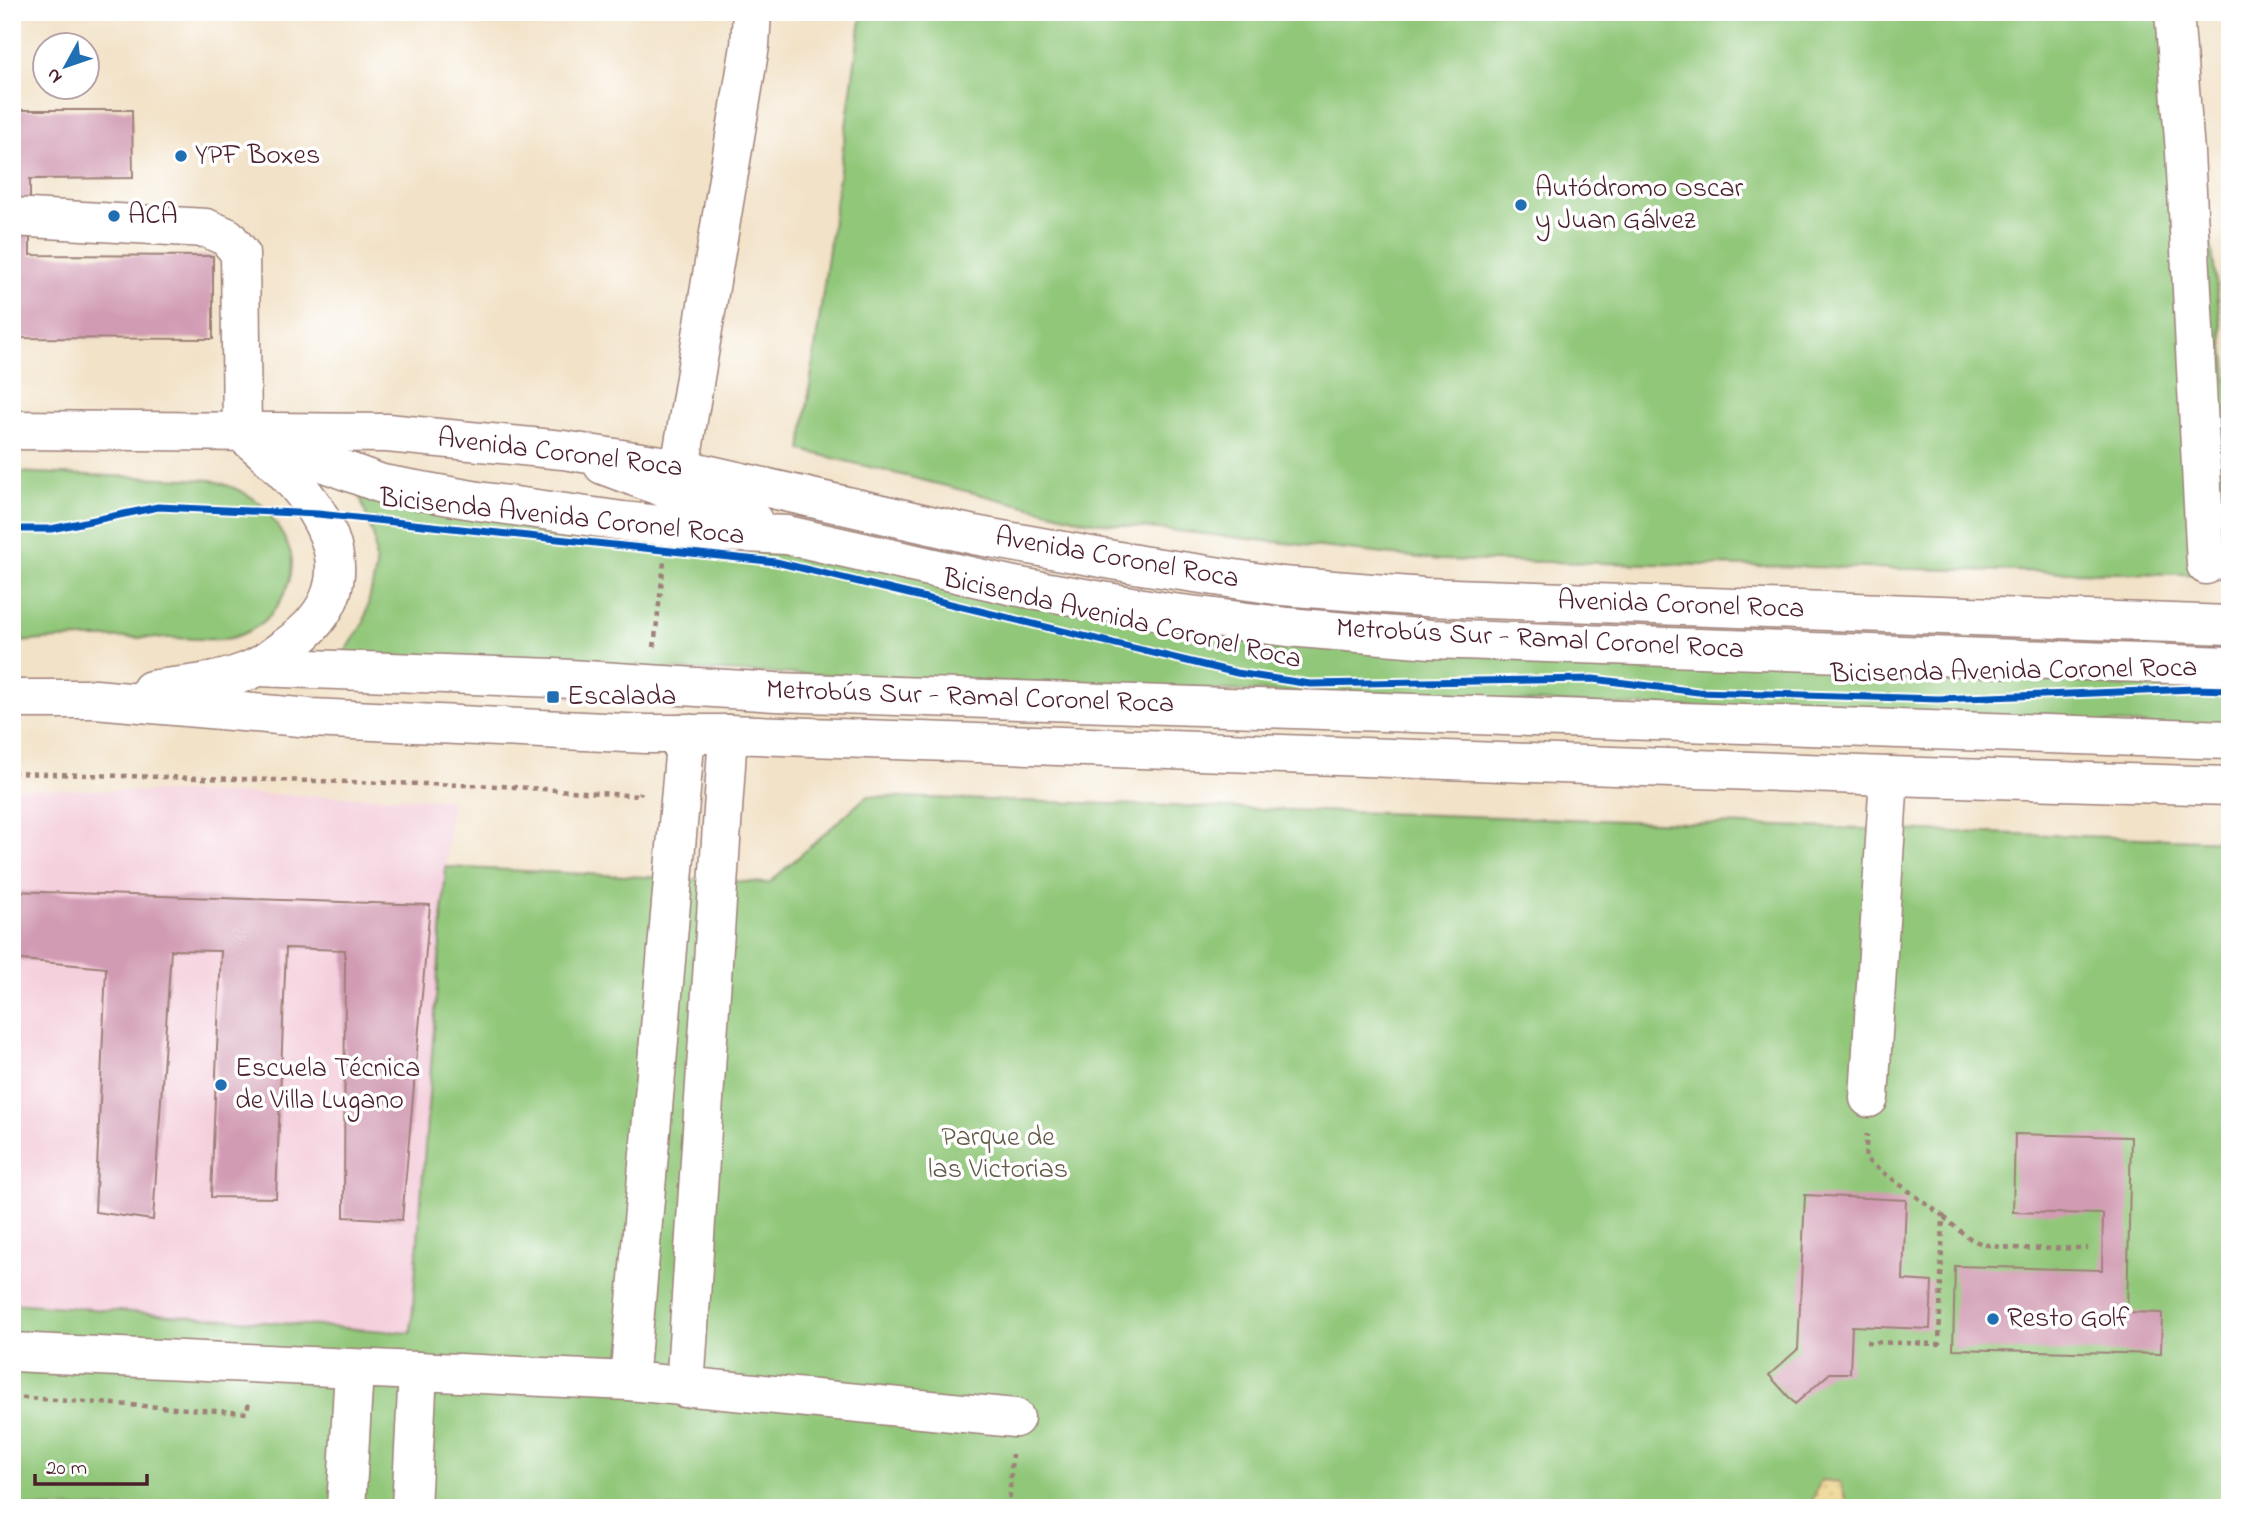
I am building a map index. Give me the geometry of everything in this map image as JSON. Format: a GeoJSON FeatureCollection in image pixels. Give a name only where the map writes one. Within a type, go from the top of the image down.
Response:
{"type":"FeatureCollection","features":[{"type":"Feature","properties":{"kind":"main road"},"geometry":{"type":"LineString","coordinates":[[680,468],[750,46],[752,12]]}},
{"type":"Feature","properties":{"kind":"main road"},"geometry":{"type":"LineString","coordinates":[[2174,12],[2185,152],[2206,565]]}},
{"type":"Feature","properties":{"kind":"main road"},"geometry":{"type":"LineString","coordinates":[[12,218],[206,229],[227,237],[240,253],[242,433],[271,456],[297,484],[318,514],[333,545],[334,584],[324,612],[304,635],[257,667],[230,677],[95,699]]}},
{"type":"Feature","properties":{"kind":"main road","name":"Avenida Coronel Roca"},"geometry":{"type":"LineString","coordinates":[[12,430],[387,433],[563,450],[680,468],[974,535],[1141,565],[1282,586],[1424,597],[2230,625]]}},
{"type":"Feature","properties":{"kind":"main road","name":"Metrobús Sur - Ramal Coronel Roca"},"geometry":{"type":"LineString","coordinates":[[242,433],[382,484],[478,501],[624,521],[721,532],[788,534],[1014,586],[1166,612],[1288,627],[1431,639],[2230,666]]}},
{"type":"Feature","properties":{"kind":"main road"},"geometry":{"type":"LineString","coordinates":[[563,450],[788,534]]}},
{"type":"Feature","properties":{"kind":"main road","name":"Metrobús Sur - Ramal Coronel Roca"},"geometry":{"type":"LineString","coordinates":[[257,667],[650,683],[790,692],[2230,740]]}},
{"type":"Feature","properties":{"kind":"main road"},"geometry":{"type":"LineString","coordinates":[[12,699],[95,699],[311,718],[646,734],[728,734],[2230,786]]}},
{"type":"Feature","properties":{"kind":"main road"},"geometry":{"type":"LineString","coordinates":[[629,1381],[686,733]]}},
{"type":"Feature","properties":{"kind":"main road"},"geometry":{"type":"LineString","coordinates":[[685,1388],[728,734]]}},
{"type":"Feature","properties":{"kind":"main road"},"geometry":{"type":"LineString","coordinates":[[1869,1098],[1889,776]]}},
{"type":"Feature","properties":{"kind":"main road"},"geometry":{"type":"LineString","coordinates":[[12,1352],[629,1381],[1015,1418]]}},
{"type":"Feature","properties":{"kind":"main road"},"geometry":{"type":"LineString","coordinates":[[346,1508],[354,1369]]}},
{"type":"Feature","properties":{"kind":"main road"},"geometry":{"type":"LineString","coordinates":[[411,1508],[418,1371]]}},
{"type":"Feature","properties":{"kind":"path"},"geometry":{"type":"LineString","coordinates":[[650,683],[666,549]]}},
{"type":"Feature","properties":{"kind":"path"},"geometry":{"type":"LineString","coordinates":[[12,773],[501,786],[640,796]]}},
{"type":"Feature","properties":{"kind":"path"},"geometry":{"type":"LineString","coordinates":[[1869,1098],[1865,1159],[1961,1232],[1980,1243],[1999,1246],[2087,1248]]}},
{"type":"Feature","properties":{"kind":"path"},"geometry":{"type":"LineString","coordinates":[[1866,1342],[1939,1344],[1943,1216]]}},
{"type":"Feature","properties":{"kind":"path"},"geometry":{"type":"LineString","coordinates":[[12,1397],[247,1413],[255,1364]]}},
{"type":"Feature","properties":{"kind":"path"},"geometry":{"type":"LineString","coordinates":[[1009,1508],[1015,1418]]}},
{"type":"Feature","properties":{"kind":"shaded area","name":"Escuela Técnica de Villa Lugano"},"geometry":{"type":"Polygon","coordinates":[[[12,788],[451,799],[411,1333],[12,1303],[12,788]]]}},
{"type":"Feature","properties":{"kind":"green space","name":"Autódromo Oscar y Juan Gálvez"},"geometry":{"type":"Polygon","coordinates":[[[862,12],[2183,12],[2230,397],[2230,575],[1439,560],[1086,521],[801,450],[862,12]]]}},
{"type":"Feature","properties":{"kind":"green space"},"geometry":{"type":"Polygon","coordinates":[[[12,472],[211,480],[239,490],[259,502],[267,511],[288,546],[292,566],[287,587],[277,607],[263,622],[235,637],[213,640],[52,639],[12,643],[12,472]]]}},
{"type":"Feature","properties":{"kind":"green space"},"geometry":{"type":"Polygon","coordinates":[[[360,497],[801,550],[1209,631],[2230,678],[2230,728],[342,657],[364,622],[376,569],[374,538],[360,497]]]}},
{"type":"Feature","properties":{"kind":"green space","name":"Parque de las Victorias"},"geometry":{"type":"Polygon","coordinates":[[[867,796],[2230,841],[2230,1508],[12,1508],[12,1303],[411,1333],[446,867],[769,883],[867,796]]]}},
{"type":"Feature","properties":{"kind":"sand"},"geometry":{"type":"Polygon","coordinates":[[[1821,1480],[1840,1482],[1849,1508],[1816,1508],[1812,1501],[1821,1480]]]}},
{"type":"Feature","properties":{"kind":"building"},"geometry":{"type":"Polygon","coordinates":[[[12,110],[132,110],[133,178],[30,179],[30,255],[213,256],[213,339],[12,338],[12,110]]]}},
{"type":"Feature","properties":{"kind":"building"},"geometry":{"type":"Polygon","coordinates":[[[12,891],[430,905],[402,1220],[344,1217],[345,950],[286,948],[276,1198],[211,1197],[221,951],[171,950],[153,1220],[95,1212],[106,968],[12,959],[12,891]]]}},
{"type":"Feature","properties":{"kind":"building"},"geometry":{"type":"Polygon","coordinates":[[[2015,1134],[2131,1137],[2127,1312],[2162,1313],[2161,1354],[1953,1349],[1955,1266],[2102,1270],[2103,1214],[2013,1212],[2015,1134]]]}},
{"type":"Feature","properties":{"kind":"building"},"geometry":{"type":"Polygon","coordinates":[[[1805,1195],[1906,1200],[1903,1280],[1932,1282],[1930,1329],[1852,1326],[1850,1373],[1830,1373],[1795,1404],[1769,1375],[1798,1349],[1805,1195]]]}},
{"type":"Feature","properties":{"kind":"cycle path","name":"Bicisenda Avenida Coronel Roca"},"geometry":{"type":"LineString","coordinates":[[12,529],[51,529],[158,507],[318,514],[776,562],[1237,673],[1310,684],[1593,679],[1698,692],[1938,699],[2230,690]]}},
{"type":"Feature","properties":{"kind":"place","name":"YPF Boxes"},"geometry":{"type":"Point","coordinates":[181,156]}},
{"type":"Feature","properties":{"kind":"place","name":"Autódromo Oscar y Juan Gálvez"},"geometry":{"type":"Point","coordinates":[1521,205]}},
{"type":"Feature","properties":{"kind":"place","name":"ACA"},"geometry":{"type":"Point","coordinates":[114,216]}},
{"type":"Feature","properties":{"kind":"place","name":"Escalada"},"geometry":{"type":"Point","coordinates":[553,697]}},
{"type":"Feature","properties":{"kind":"place","name":"Escuela Técnica de Villa Lugano"},"geometry":{"type":"Point","coordinates":[221,1085]}},
{"type":"Feature","properties":{"kind":"place","name":"Resto Golf"},"geometry":{"type":"Point","coordinates":[1993,1319]}}]}
